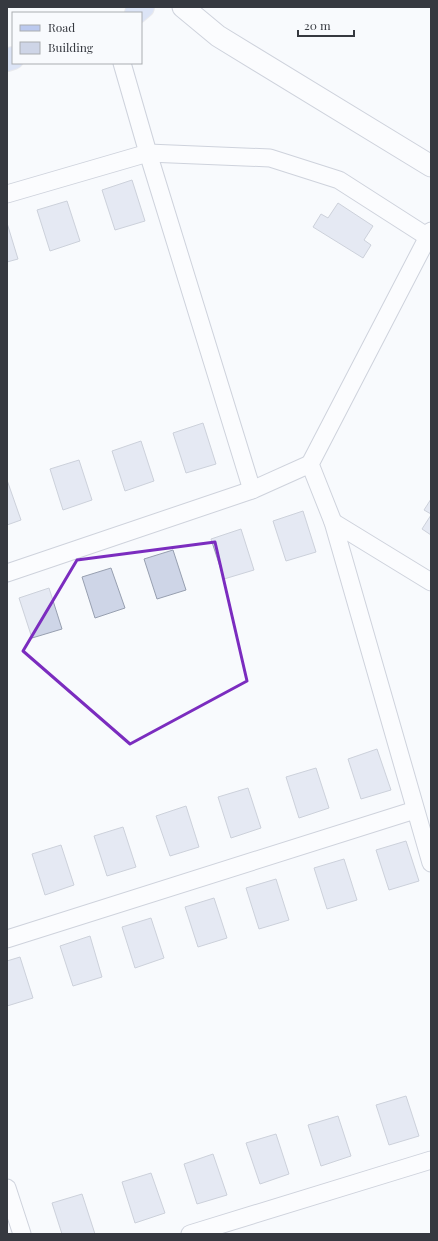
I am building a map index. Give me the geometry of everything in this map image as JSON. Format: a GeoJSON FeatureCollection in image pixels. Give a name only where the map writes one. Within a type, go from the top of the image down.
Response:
{"type":"FeatureCollection","features":[{"type":"Feature","properties":{"kind":"street"},"geometry":{"type":"LineString","coordinates":[[183,7],[218,36],[431,166]]}},
{"type":"Feature","properties":{"kind":"street"},"geometry":{"type":"LineString","coordinates":[[122,64],[148,153],[252,490]]}},
{"type":"Feature","properties":{"kind":"street"},"geometry":{"type":"LineString","coordinates":[[7,194],[148,153],[270,158],[339,180],[430,235],[310,464],[252,490],[7,573]]}},
{"type":"Feature","properties":{"kind":"street"},"geometry":{"type":"LineString","coordinates":[[310,464],[333,522],[431,864]]}},
{"type":"Feature","properties":{"kind":"street"},"geometry":{"type":"LineString","coordinates":[[333,522],[431,582]]}},
{"type":"Feature","properties":{"kind":"street"},"geometry":{"type":"LineString","coordinates":[[7,940],[415,810]]}},
{"type":"Feature","properties":{"kind":"street"},"geometry":{"type":"LineString","coordinates":[[190,1234],[431,1160]]}},
{"type":"Feature","properties":{"kind":"street"},"geometry":{"type":"LineString","coordinates":[[7,1188],[22,1234]]}},
{"type":"Feature","properties":{"kind":"highlighted area"},"geometry":{"type":"Polygon","coordinates":[[[215,542],[247,681],[130,744],[23,651],[77,560],[215,542]]]}},
{"type":"Feature","properties":{"kind":"building"},"geometry":{"type":"Polygon","coordinates":[[[132,180],[145,221],[115,230],[102,190],[132,180]]]}},
{"type":"Feature","properties":{"kind":"building"},"geometry":{"type":"Polygon","coordinates":[[[67,201],[80,241],[50,251],[37,210],[67,201]]]}},
{"type":"Feature","properties":{"kind":"building"},"geometry":{"type":"Polygon","coordinates":[[[338,203],[373,226],[364,240],[371,245],[363,258],[313,227],[321,214],[328,218],[338,203]]]}},
{"type":"Feature","properties":{"kind":"building"},"geometry":{"type":"Polygon","coordinates":[[[7,223],[18,259],[7,262],[7,223]]]}},
{"type":"Feature","properties":{"kind":"building"},"geometry":{"type":"Polygon","coordinates":[[[203,423],[216,464],[186,473],[173,433],[203,423]]]}},
{"type":"Feature","properties":{"kind":"building"},"geometry":{"type":"Polygon","coordinates":[[[141,441],[154,481],[125,491],[112,451],[141,441]]]}},
{"type":"Feature","properties":{"kind":"building"},"geometry":{"type":"Polygon","coordinates":[[[79,460],[92,500],[63,510],[50,469],[79,460]]]}},
{"type":"Feature","properties":{"kind":"building"},"geometry":{"type":"Polygon","coordinates":[[[7,480],[21,520],[7,525],[7,480]]]}},
{"type":"Feature","properties":{"kind":"building"},"geometry":{"type":"Polygon","coordinates":[[[431,499],[431,514],[424,510],[431,499]]]}},
{"type":"Feature","properties":{"kind":"building"},"geometry":{"type":"Polygon","coordinates":[[[303,511],[316,552],[286,561],[273,521],[303,511]]]}},
{"type":"Feature","properties":{"kind":"building"},"geometry":{"type":"Polygon","coordinates":[[[431,515],[431,535],[422,529],[431,515]]]}},
{"type":"Feature","properties":{"kind":"building"},"geometry":{"type":"Polygon","coordinates":[[[241,529],[254,570],[224,579],[211,539],[241,529]]]}},
{"type":"Feature","properties":{"kind":"building"},"geometry":{"type":"Polygon","coordinates":[[[173,550],[186,590],[157,599],[144,559],[173,550]]]}},
{"type":"Feature","properties":{"kind":"building"},"geometry":{"type":"Polygon","coordinates":[[[111,568],[125,608],[95,618],[82,577],[111,568]]]}},
{"type":"Feature","properties":{"kind":"building"},"geometry":{"type":"Polygon","coordinates":[[[49,588],[62,629],[32,638],[19,598],[49,588]]]}},
{"type":"Feature","properties":{"kind":"building"},"geometry":{"type":"Polygon","coordinates":[[[377,749],[391,790],[361,799],[348,759],[377,749]]]}},
{"type":"Feature","properties":{"kind":"building"},"geometry":{"type":"Polygon","coordinates":[[[316,768],[329,808],[299,818],[286,777],[316,768]]]}},
{"type":"Feature","properties":{"kind":"building"},"geometry":{"type":"Polygon","coordinates":[[[248,788],[261,828],[231,838],[218,797],[248,788]]]}},
{"type":"Feature","properties":{"kind":"building"},"geometry":{"type":"Polygon","coordinates":[[[186,806],[199,847],[170,856],[156,816],[186,806]]]}},
{"type":"Feature","properties":{"kind":"building"},"geometry":{"type":"Polygon","coordinates":[[[123,827],[136,867],[107,876],[94,836],[123,827]]]}},
{"type":"Feature","properties":{"kind":"building"},"geometry":{"type":"Polygon","coordinates":[[[406,841],[419,881],[389,890],[376,850],[406,841]]]}},
{"type":"Feature","properties":{"kind":"building"},"geometry":{"type":"Polygon","coordinates":[[[61,845],[74,885],[45,895],[32,854],[61,845]]]}},
{"type":"Feature","properties":{"kind":"building"},"geometry":{"type":"Polygon","coordinates":[[[344,859],[357,900],[327,909],[314,868],[344,859]]]}},
{"type":"Feature","properties":{"kind":"building"},"geometry":{"type":"Polygon","coordinates":[[[276,879],[289,920],[259,929],[246,888],[276,879]]]}},
{"type":"Feature","properties":{"kind":"building"},"geometry":{"type":"Polygon","coordinates":[[[214,898],[227,938],[198,947],[185,907],[214,898]]]}},
{"type":"Feature","properties":{"kind":"building"},"geometry":{"type":"Polygon","coordinates":[[[151,918],[164,958],[135,968],[122,927],[151,918]]]}},
{"type":"Feature","properties":{"kind":"building"},"geometry":{"type":"Polygon","coordinates":[[[90,936],[102,977],[73,986],[60,946],[90,936]]]}},
{"type":"Feature","properties":{"kind":"building"},"geometry":{"type":"Polygon","coordinates":[[[20,957],[33,998],[7,1006],[7,961],[20,957]]]}},
{"type":"Feature","properties":{"kind":"building"},"geometry":{"type":"Polygon","coordinates":[[[406,1096],[419,1136],[389,1145],[376,1105],[406,1096]]]}},
{"type":"Feature","properties":{"kind":"building"},"geometry":{"type":"Polygon","coordinates":[[[338,1116],[351,1156],[321,1166],[308,1125],[338,1116]]]}},
{"type":"Feature","properties":{"kind":"building"},"geometry":{"type":"Polygon","coordinates":[[[276,1134],[289,1174],[260,1184],[246,1143],[276,1134]]]}},
{"type":"Feature","properties":{"kind":"building"},"geometry":{"type":"Polygon","coordinates":[[[213,1154],[227,1195],[197,1204],[184,1164],[213,1154]]]}},
{"type":"Feature","properties":{"kind":"building"},"geometry":{"type":"Polygon","coordinates":[[[151,1173],[165,1213],[135,1223],[122,1182],[151,1173]]]}},
{"type":"Feature","properties":{"kind":"building"},"geometry":{"type":"Polygon","coordinates":[[[82,1194],[95,1234],[62,1234],[52,1203],[82,1194]]]}}]}
